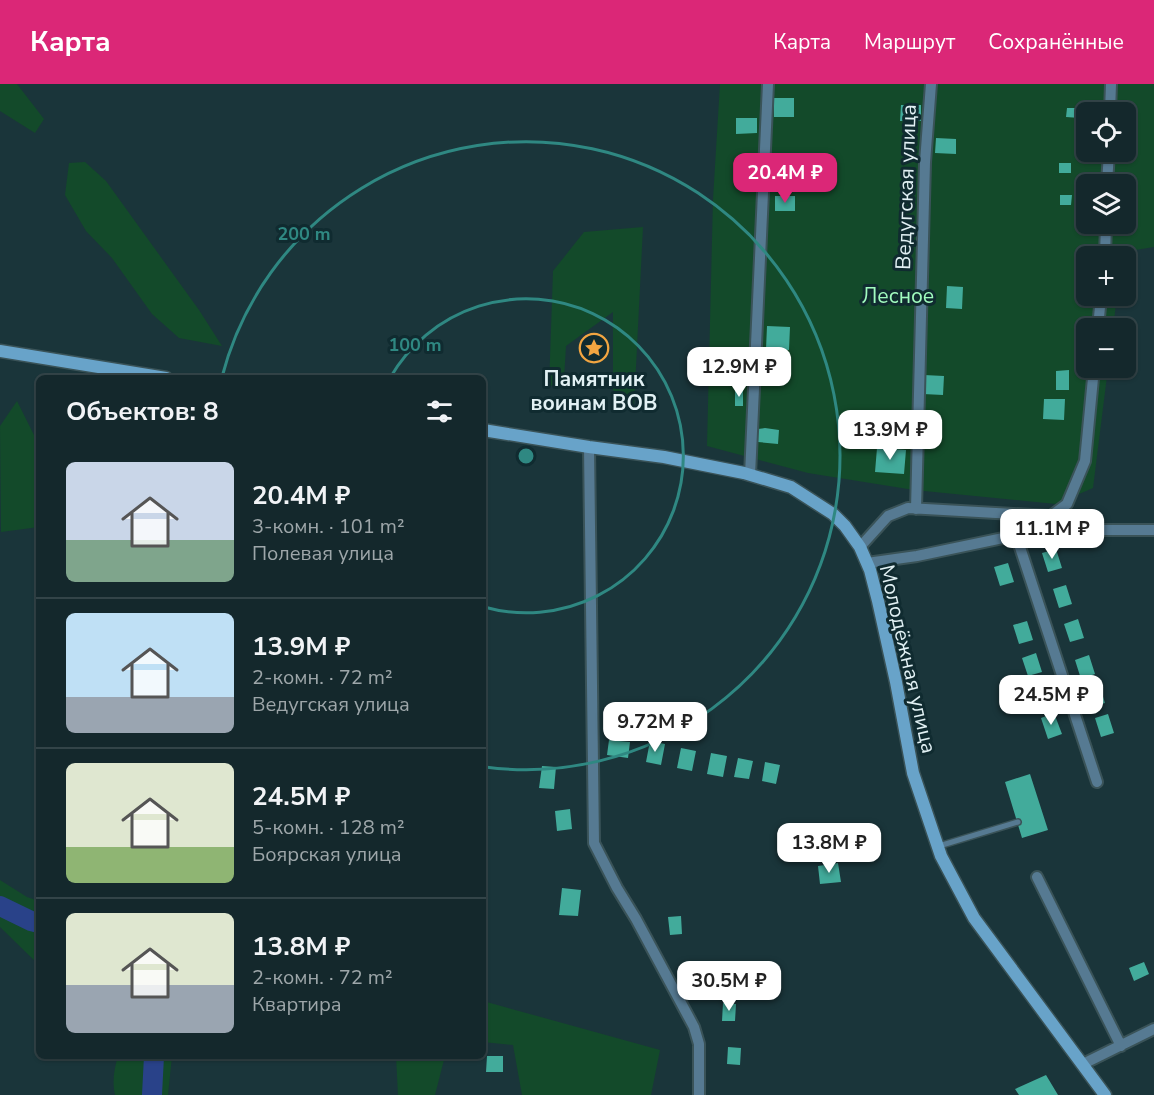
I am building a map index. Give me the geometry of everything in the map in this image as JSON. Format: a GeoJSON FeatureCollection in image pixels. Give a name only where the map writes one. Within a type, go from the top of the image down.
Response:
{"type":"FeatureCollection","features":[{"type":"Feature","properties":{"kind":"main road"},"geometry":{"type":"LineString","coordinates":[[0,351],[147,375]]}},
{"type":"Feature","properties":{"kind":"main road","name":"Молодёжная улица"},"geometry":{"type":"LineString","coordinates":[[486,430],[664,457],[750,475],[791,487],[833,514],[845,526],[860,547],[878,601],[913,773],[937,847],[974,918],[1105,1095]]}},
{"type":"Feature","properties":{"kind":"street"},"geometry":{"type":"LineString","coordinates":[[750,475],[768,84]]}},
{"type":"Feature","properties":{"kind":"street","name":"Ведугская улица"},"geometry":{"type":"LineString","coordinates":[[916,509],[925,162],[931,84]]}},
{"type":"Feature","properties":{"kind":"street"},"geometry":{"type":"LineString","coordinates":[[1110,102],[1111,84]]}},
{"type":"Feature","properties":{"kind":"street"},"geometry":{"type":"LineString","coordinates":[[860,547],[888,516],[909,508],[1051,516],[1067,504],[1085,461],[1093,378]]}},
{"type":"Feature","properties":{"kind":"street"},"geometry":{"type":"LineString","coordinates":[[589,447],[594,843],[694,1027],[699,1044],[699,1095]]}},
{"type":"Feature","properties":{"kind":"street"},"geometry":{"type":"LineString","coordinates":[[867,563],[917,556],[1041,530],[1154,530]]}},
{"type":"Feature","properties":{"kind":"street"},"geometry":{"type":"LineString","coordinates":[[1016,535],[1097,782]]}},
{"type":"Feature","properties":{"kind":"street"},"geometry":{"type":"LineString","coordinates":[[1038,877],[1121,1046]]}},
{"type":"Feature","properties":{"kind":"street"},"geometry":{"type":"LineString","coordinates":[[1083,1064],[1154,1029]]}},
{"type":"Feature","properties":{"kind":"lane"},"geometry":{"type":"LineString","coordinates":[[937,847],[1018,822]]}},
{"type":"Feature","properties":{"kind":"green space"},"geometry":{"type":"Polygon","coordinates":[[[0,84],[17,84],[44,119],[35,133],[0,111],[0,84]]]}},
{"type":"Feature","properties":{"kind":"green space","name":"Лесное"},"geometry":{"type":"Polygon","coordinates":[[[720,84],[1154,84],[1154,247],[1136,250],[1136,246],[1076,246],[1076,306],[1116,306],[1114,318],[1076,318],[1076,378],[1107,378],[1093,488],[1056,504],[914,490],[808,473],[707,446],[713,199],[720,84]]]}},
{"type":"Feature","properties":{"kind":"green space"},"geometry":{"type":"Polygon","coordinates":[[[85,162],[106,181],[199,310],[222,346],[179,338],[152,314],[112,258],[86,231],[65,195],[69,163],[85,162]]]}},
{"type":"Feature","properties":{"kind":"green space"},"geometry":{"type":"Polygon","coordinates":[[[643,227],[634,407],[613,390],[613,312],[566,346],[564,379],[549,387],[553,271],[584,232],[643,227]]]}},
{"type":"Feature","properties":{"kind":"green space"},"geometry":{"type":"Polygon","coordinates":[[[17,401],[36,439],[36,527],[1,532],[0,426],[17,401]]]}},
{"type":"Feature","properties":{"kind":"green space"},"geometry":{"type":"Polygon","coordinates":[[[0,880],[36,900],[36,962],[0,927],[0,880]]]}},
{"type":"Feature","properties":{"kind":"green space"},"geometry":{"type":"Polygon","coordinates":[[[486,1002],[660,1050],[651,1095],[522,1095],[513,1045],[486,1042],[486,1002]]]}},
{"type":"Feature","properties":{"kind":"green space"},"geometry":{"type":"Polygon","coordinates":[[[117,1059],[172,1059],[168,1095],[115,1095],[114,1076],[117,1059]]]}},
{"type":"Feature","properties":{"kind":"green space"},"geometry":{"type":"Polygon","coordinates":[[[396,1059],[444,1059],[435,1095],[398,1095],[396,1059]]]}},
{"type":"Feature","properties":{"kind":"building"},"geometry":{"type":"Polygon","coordinates":[[[774,98],[794,98],[794,117],[774,117],[774,98]]]}},
{"type":"Feature","properties":{"kind":"building"},"geometry":{"type":"Polygon","coordinates":[[[901,105],[921,105],[921,121],[900,121],[901,105]]]}},
{"type":"Feature","properties":{"kind":"building"},"geometry":{"type":"Polygon","coordinates":[[[1067,108],[1076,108],[1076,118],[1066,117],[1067,108]]]}},
{"type":"Feature","properties":{"kind":"building"},"geometry":{"type":"Polygon","coordinates":[[[736,118],[757,118],[757,133],[736,134],[736,118]]]}},
{"type":"Feature","properties":{"kind":"building"},"geometry":{"type":"Polygon","coordinates":[[[936,138],[956,139],[956,154],[935,153],[936,138]]]}},
{"type":"Feature","properties":{"kind":"building"},"geometry":{"type":"Polygon","coordinates":[[[778,159],[798,159],[798,175],[778,175],[778,159]]]}},
{"type":"Feature","properties":{"kind":"building"},"geometry":{"type":"Polygon","coordinates":[[[1059,163],[1071,163],[1071,173],[1059,173],[1059,163]]]}},
{"type":"Feature","properties":{"kind":"building"},"geometry":{"type":"Polygon","coordinates":[[[1060,195],[1072,195],[1071,205],[1060,205],[1060,195]]]}},
{"type":"Feature","properties":{"kind":"building"},"geometry":{"type":"Polygon","coordinates":[[[775,196],[795,196],[795,211],[775,211],[775,196]]]}},
{"type":"Feature","properties":{"kind":"building"},"geometry":{"type":"Polygon","coordinates":[[[947,286],[963,287],[962,309],[946,308],[947,286]]]}},
{"type":"Feature","properties":{"kind":"building"},"geometry":{"type":"Polygon","coordinates":[[[767,326],[790,327],[789,350],[766,349],[767,326]]]}},
{"type":"Feature","properties":{"kind":"building"},"geometry":{"type":"Polygon","coordinates":[[[1069,370],[1069,390],[1056,390],[1056,371],[1069,370]]]}},
{"type":"Feature","properties":{"kind":"building"},"geometry":{"type":"Polygon","coordinates":[[[924,375],[944,376],[943,395],[923,394],[924,375]]]}},
{"type":"Feature","properties":{"kind":"building"},"geometry":{"type":"Polygon","coordinates":[[[735,389],[743,390],[743,406],[735,406],[735,389]]]}},
{"type":"Feature","properties":{"kind":"building"},"geometry":{"type":"Polygon","coordinates":[[[1044,399],[1065,399],[1064,420],[1043,419],[1044,399]]]}},
{"type":"Feature","properties":{"kind":"building"},"geometry":{"type":"Polygon","coordinates":[[[758,429],[779,430],[778,444],[758,442],[758,429]]]}},
{"type":"Feature","properties":{"kind":"building"},"geometry":{"type":"Polygon","coordinates":[[[877,448],[906,450],[904,474],[875,472],[877,448]]]}},
{"type":"Feature","properties":{"kind":"building"},"geometry":{"type":"Polygon","coordinates":[[[1056,549],[1062,568],[1048,572],[1042,553],[1056,549]]]}},
{"type":"Feature","properties":{"kind":"building"},"geometry":{"type":"Polygon","coordinates":[[[1008,563],[1014,582],[1000,586],[994,567],[1008,563]]]}},
{"type":"Feature","properties":{"kind":"building"},"geometry":{"type":"Polygon","coordinates":[[[1066,585],[1072,604],[1059,608],[1053,589],[1066,585]]]}},
{"type":"Feature","properties":{"kind":"building"},"geometry":{"type":"Polygon","coordinates":[[[1078,619],[1084,638],[1070,642],[1064,624],[1078,619]]]}},
{"type":"Feature","properties":{"kind":"building"},"geometry":{"type":"Polygon","coordinates":[[[1027,621],[1033,640],[1019,644],[1013,625],[1027,621]]]}},
{"type":"Feature","properties":{"kind":"building"},"geometry":{"type":"Polygon","coordinates":[[[1036,653],[1042,672],[1028,676],[1022,658],[1036,653]]]}},
{"type":"Feature","properties":{"kind":"building"},"geometry":{"type":"Polygon","coordinates":[[[1089,655],[1095,674],[1081,679],[1075,660],[1089,655]]]}},
{"type":"Feature","properties":{"kind":"building"},"geometry":{"type":"Polygon","coordinates":[[[1046,684],[1052,703],[1039,707],[1033,689],[1046,684]]]}},
{"type":"Feature","properties":{"kind":"building"},"geometry":{"type":"Polygon","coordinates":[[[1099,684],[1105,703],[1091,707],[1085,688],[1099,684]]]}},
{"type":"Feature","properties":{"kind":"building"},"geometry":{"type":"Polygon","coordinates":[[[613,711],[634,714],[632,729],[611,726],[613,711]]]}},
{"type":"Feature","properties":{"kind":"building"},"geometry":{"type":"Polygon","coordinates":[[[1054,713],[1062,734],[1048,739],[1041,718],[1054,713]]]}},
{"type":"Feature","properties":{"kind":"building"},"geometry":{"type":"Polygon","coordinates":[[[1108,714],[1114,733],[1101,737],[1095,718],[1108,714]]]}},
{"type":"Feature","properties":{"kind":"building"},"geometry":{"type":"Polygon","coordinates":[[[609,740],[630,742],[628,758],[607,755],[609,740]]]}},
{"type":"Feature","properties":{"kind":"building"},"geometry":{"type":"Polygon","coordinates":[[[650,741],[665,744],[661,765],[646,762],[650,741]]]}},
{"type":"Feature","properties":{"kind":"building"},"geometry":{"type":"Polygon","coordinates":[[[681,748],[696,751],[692,771],[677,768],[681,748]]]}},
{"type":"Feature","properties":{"kind":"building"},"geometry":{"type":"Polygon","coordinates":[[[711,753],[727,756],[723,777],[707,774],[711,753]]]}},
{"type":"Feature","properties":{"kind":"building"},"geometry":{"type":"Polygon","coordinates":[[[738,758],[753,761],[749,779],[734,777],[738,758]]]}},
{"type":"Feature","properties":{"kind":"building"},"geometry":{"type":"Polygon","coordinates":[[[765,762],[780,765],[776,784],[762,781],[765,762]]]}},
{"type":"Feature","properties":{"kind":"building"},"geometry":{"type":"Polygon","coordinates":[[[542,766],[556,767],[554,789],[539,788],[542,766]]]}},
{"type":"Feature","properties":{"kind":"building"},"geometry":{"type":"Polygon","coordinates":[[[1030,774],[1048,830],[1022,838],[1005,782],[1030,774]]]}},
{"type":"Feature","properties":{"kind":"building"},"geometry":{"type":"Polygon","coordinates":[[[570,809],[572,829],[557,831],[555,811],[570,809]]]}},
{"type":"Feature","properties":{"kind":"building"},"geometry":{"type":"Polygon","coordinates":[[[838,863],[841,882],[820,884],[818,866],[838,863]]]}},
{"type":"Feature","properties":{"kind":"building"},"geometry":{"type":"Polygon","coordinates":[[[562,888],[581,890],[578,916],[559,915],[562,888]]]}},
{"type":"Feature","properties":{"kind":"building"},"geometry":{"type":"Polygon","coordinates":[[[681,916],[682,934],[670,935],[668,917],[681,916]]]}},
{"type":"Feature","properties":{"kind":"building"},"geometry":{"type":"Polygon","coordinates":[[[1144,962],[1149,974],[1134,981],[1129,968],[1144,962]]]}},
{"type":"Feature","properties":{"kind":"building"},"geometry":{"type":"Polygon","coordinates":[[[723,1003],[736,1004],[735,1021],[722,1021],[723,1003]]]}},
{"type":"Feature","properties":{"kind":"building"},"geometry":{"type":"Polygon","coordinates":[[[728,1047],[741,1048],[740,1065],[727,1064],[728,1047]]]}},
{"type":"Feature","properties":{"kind":"building"},"geometry":{"type":"Polygon","coordinates":[[[487,1056],[503,1056],[503,1072],[486,1072],[487,1056]]]}},
{"type":"Feature","properties":{"kind":"building"},"geometry":{"type":"Polygon","coordinates":[[[1046,1075],[1058,1095],[1019,1095],[1015,1089],[1046,1075]]]}},
{"type":"Feature","properties":{"kind":"waterway"},"geometry":{"type":"LineString","coordinates":[[0,906],[36,922]]}},
{"type":"Feature","properties":{"kind":"waterway"},"geometry":{"type":"LineString","coordinates":[[152,1095],[154,1059]]}},
{"type":"Feature","properties":{"kind":"place","name":"Памятник воинам ВОВ"},"geometry":{"type":"Point","coordinates":[594,348]}}]}
